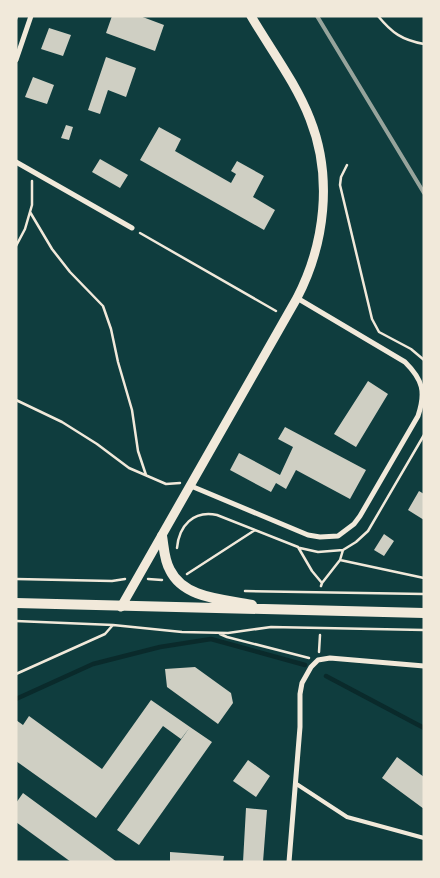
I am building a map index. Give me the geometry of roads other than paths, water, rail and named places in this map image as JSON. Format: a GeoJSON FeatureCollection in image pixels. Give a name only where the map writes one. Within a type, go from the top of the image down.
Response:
{"type":"FeatureCollection","features":[{"type":"Feature","properties":{"kind":"main road"},"geometry":{"type":"LineString","coordinates":[[162,536],[166,561],[170,570],[179,575],[188,591],[278,610]]}},
{"type":"Feature","properties":{"kind":"main road"},"geometry":{"type":"LineString","coordinates":[[16,604],[424,613]]}},
{"type":"Feature","properties":{"kind":"street"},"geometry":{"type":"LineString","coordinates":[[16,60],[32,16]]}},
{"type":"Feature","properties":{"kind":"street"},"geometry":{"type":"LineString","coordinates":[[121,607],[298,298],[310,271],[319,238],[324,193],[322,163],[316,134],[306,109],[251,16]]}},
{"type":"Feature","properties":{"kind":"street"},"geometry":{"type":"LineString","coordinates":[[16,162],[132,228]]}},
{"type":"Feature","properties":{"kind":"street"},"geometry":{"type":"LineString","coordinates":[[191,486],[308,535],[329,538],[338,536],[350,528],[360,516],[418,416],[422,403],[422,388],[413,371],[405,362],[298,298]]}},
{"type":"Feature","properties":{"kind":"street"},"geometry":{"type":"LineString","coordinates":[[289,862],[300,727],[300,694],[307,672],[318,660],[330,658],[424,666]]}},
{"type":"Feature","properties":{"kind":"lane"},"geometry":{"type":"LineString","coordinates":[[295,783],[347,816],[424,838]]}},
{"type":"Feature","properties":{"kind":"waterway"},"geometry":{"type":"LineString","coordinates":[[16,699],[93,664],[160,647],[211,639],[305,665]]}},
{"type":"Feature","properties":{"kind":"waterway"},"geometry":{"type":"LineString","coordinates":[[326,676],[424,728]]}},
{"type":"Feature","properties":{"kind":"railway"},"geometry":{"type":"LineString","coordinates":[[317,16],[424,193]]}}]}
